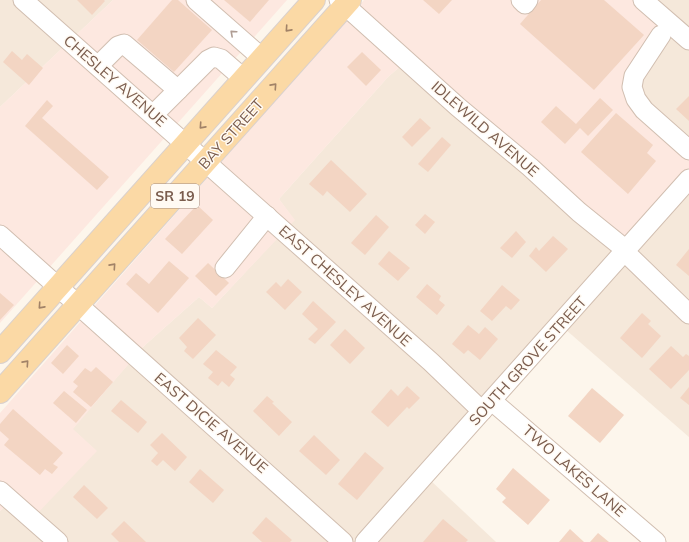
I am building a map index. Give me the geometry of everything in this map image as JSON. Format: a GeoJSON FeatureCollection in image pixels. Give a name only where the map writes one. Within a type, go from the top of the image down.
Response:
{"type":"FeatureCollection","features":[{"type":"Feature","properties":{"kind":"main road","name":"BAY STREET"},"geometry":{"type":"LineString","coordinates":[[0,352],[314,0]]}},
{"type":"Feature","properties":{"kind":"main road","name":"BAY STREET"},"geometry":{"type":"LineString","coordinates":[[0,392],[206,162],[345,2]]}},
{"type":"Feature","properties":{"kind":"street","name":"CHESLEY AVENUE"},"geometry":{"type":"LineString","coordinates":[[23,0],[206,162]]}},
{"type":"Feature","properties":{"kind":"street"},"geometry":{"type":"LineString","coordinates":[[196,0],[262,58]]}},
{"type":"Feature","properties":{"kind":"street"},"geometry":{"type":"LineString","coordinates":[[520,0],[525,4],[528,0]]}},
{"type":"Feature","properties":{"kind":"street"},"geometry":{"type":"LineString","coordinates":[[643,0],[689,40]]}},
{"type":"Feature","properties":{"kind":"street","name":"IDLEWILD AVENUE"},"geometry":{"type":"LineString","coordinates":[[345,2],[458,107],[626,251],[689,314]]}},
{"type":"Feature","properties":{"kind":"street"},"geometry":{"type":"LineString","coordinates":[[661,35],[634,76],[632,87],[636,99],[644,110],[689,150]]}},
{"type":"Feature","properties":{"kind":"street"},"geometry":{"type":"LineString","coordinates":[[98,66],[118,46],[124,44],[178,90]]}},
{"type":"Feature","properties":{"kind":"street"},"geometry":{"type":"LineString","coordinates":[[153,115],[208,60],[214,57],[221,59],[244,79]]}},
{"type":"Feature","properties":{"kind":"street","name":"EAST CHESLEY AVENUE"},"geometry":{"type":"LineString","coordinates":[[206,162],[431,362],[487,406]]}},
{"type":"Feature","properties":{"kind":"street","name":"SOUTH GROVE STREET"},"geometry":{"type":"LineString","coordinates":[[365,542],[626,251],[689,178]]}},
{"type":"Feature","properties":{"kind":"street"},"geometry":{"type":"LineString","coordinates":[[225,268],[266,216]]}},
{"type":"Feature","properties":{"kind":"street","name":"EAST DICIE AVENUE"},"geometry":{"type":"LineString","coordinates":[[0,235],[59,286],[152,372],[343,542]]}},
{"type":"Feature","properties":{"kind":"street","name":"TWO LAKES LANE"},"geometry":{"type":"LineString","coordinates":[[487,406],[656,542]]}},
{"type":"Feature","properties":{"kind":"street"},"geometry":{"type":"LineString","coordinates":[[0,491],[58,542]]}},
{"type":"Feature","properties":{"kind":"shaded area"},"geometry":{"type":"Polygon","coordinates":[[[0,0],[113,0],[0,107],[0,0]]]}},
{"type":"Feature","properties":{"kind":"shaded area"},"geometry":{"type":"Polygon","coordinates":[[[113,0],[287,0],[0,323],[0,107],[113,0]]]}},
{"type":"Feature","properties":{"kind":"shaded area"},"geometry":{"type":"Polygon","coordinates":[[[364,0],[641,0],[674,26],[628,83],[689,138],[689,168],[615,253],[403,64],[388,77],[279,199],[295,220],[212,308],[199,297],[144,346],[73,429],[97,451],[33,518],[10,502],[0,511],[0,413],[364,0]]]}},
{"type":"Feature","properties":{"kind":"shaded area"},"geometry":{"type":"Polygon","coordinates":[[[641,0],[689,0],[689,138],[627,83],[641,0]]]}},
{"type":"Feature","properties":{"kind":"shaded area"},"geometry":{"type":"Polygon","coordinates":[[[403,64],[615,253],[356,542],[0,542],[0,511],[10,502],[96,451],[72,429],[144,346],[199,297],[212,308],[294,220],[279,199],[388,77],[403,64]]]}},
{"type":"Feature","properties":{"kind":"shaded area"},"geometry":{"type":"Polygon","coordinates":[[[689,189],[689,437],[565,329],[689,189]]]}},
{"type":"Feature","properties":{"kind":"shaded area"},"geometry":{"type":"Polygon","coordinates":[[[430,480],[496,542],[374,542],[430,480]]]}},
{"type":"Feature","properties":{"kind":"building"},"geometry":{"type":"Polygon","coordinates":[[[77,0],[104,0],[105,1],[92,15],[77,0]]]}},
{"type":"Feature","properties":{"kind":"building"},"geometry":{"type":"Polygon","coordinates":[[[172,0],[178,0],[212,30],[174,72],[137,40],[172,0]]]}},
{"type":"Feature","properties":{"kind":"building"},"geometry":{"type":"Polygon","coordinates":[[[224,0],[269,0],[250,22],[224,0]]]}},
{"type":"Feature","properties":{"kind":"building"},"geometry":{"type":"Polygon","coordinates":[[[423,0],[452,0],[439,14],[423,0]]]}},
{"type":"Feature","properties":{"kind":"building"},"geometry":{"type":"Polygon","coordinates":[[[541,0],[604,0],[644,35],[594,90],[520,24],[541,0]]]}},
{"type":"Feature","properties":{"kind":"building"},"geometry":{"type":"Polygon","coordinates":[[[12,51],[22,60],[27,54],[43,68],[29,85],[3,62],[12,51]]]}},
{"type":"Feature","properties":{"kind":"building"},"geometry":{"type":"Polygon","coordinates":[[[362,52],[381,70],[366,86],[347,67],[362,52]]]}},
{"type":"Feature","properties":{"kind":"building"},"geometry":{"type":"Polygon","coordinates":[[[689,96],[689,121],[676,109],[689,96]]]}},
{"type":"Feature","properties":{"kind":"building"},"geometry":{"type":"Polygon","coordinates":[[[600,98],[613,110],[588,136],[580,128],[565,144],[541,122],[556,106],[576,124],[600,98]]]}},
{"type":"Feature","properties":{"kind":"building"},"geometry":{"type":"Polygon","coordinates":[[[47,100],[53,106],[42,118],[109,177],[97,190],[25,126],[47,100]]]}},
{"type":"Feature","properties":{"kind":"building"},"geometry":{"type":"Polygon","coordinates":[[[616,113],[653,145],[647,153],[656,161],[628,194],[581,152],[616,113]]]}},
{"type":"Feature","properties":{"kind":"building"},"geometry":{"type":"Polygon","coordinates":[[[420,118],[431,128],[412,147],[402,137],[420,118]]]}},
{"type":"Feature","properties":{"kind":"building"},"geometry":{"type":"Polygon","coordinates":[[[442,137],[451,145],[428,172],[418,164],[442,137]]]}},
{"type":"Feature","properties":{"kind":"building"},"geometry":{"type":"Polygon","coordinates":[[[331,160],[367,194],[350,212],[327,191],[323,196],[309,184],[331,160]]]}},
{"type":"Feature","properties":{"kind":"building"},"geometry":{"type":"Polygon","coordinates":[[[197,205],[213,220],[182,254],[165,239],[197,205]]]}},
{"type":"Feature","properties":{"kind":"building"},"geometry":{"type":"Polygon","coordinates":[[[425,214],[435,222],[425,234],[415,225],[425,214]]]}},
{"type":"Feature","properties":{"kind":"building"},"geometry":{"type":"Polygon","coordinates":[[[376,215],[389,227],[365,255],[351,243],[376,215]]]}},
{"type":"Feature","properties":{"kind":"building"},"geometry":{"type":"Polygon","coordinates":[[[516,231],[526,242],[512,258],[500,248],[516,231]]]}},
{"type":"Feature","properties":{"kind":"building"},"geometry":{"type":"Polygon","coordinates":[[[553,236],[568,249],[546,272],[529,256],[536,247],[539,251],[553,236]]]}},
{"type":"Feature","properties":{"kind":"building"},"geometry":{"type":"Polygon","coordinates":[[[689,249],[689,276],[676,265],[689,249]]]}},
{"type":"Feature","properties":{"kind":"building"},"geometry":{"type":"Polygon","coordinates":[[[389,251],[410,268],[398,281],[378,264],[389,251]]]}},
{"type":"Feature","properties":{"kind":"building"},"geometry":{"type":"Polygon","coordinates":[[[169,261],[189,278],[158,313],[126,284],[136,273],[149,284],[169,261]]]}},
{"type":"Feature","properties":{"kind":"building"},"geometry":{"type":"Polygon","coordinates":[[[208,263],[229,283],[216,296],[195,276],[208,263]]]}},
{"type":"Feature","properties":{"kind":"building"},"geometry":{"type":"Polygon","coordinates":[[[288,279],[302,292],[285,310],[266,292],[276,282],[281,287],[288,279]]]}},
{"type":"Feature","properties":{"kind":"building"},"geometry":{"type":"Polygon","coordinates":[[[427,284],[441,296],[439,300],[445,305],[437,315],[416,297],[427,284]]]}},
{"type":"Feature","properties":{"kind":"building"},"geometry":{"type":"Polygon","coordinates":[[[502,285],[520,300],[511,310],[506,306],[492,321],[480,311],[502,285]]]}},
{"type":"Feature","properties":{"kind":"building"},"geometry":{"type":"Polygon","coordinates":[[[0,293],[14,305],[0,320],[0,293]]]}},
{"type":"Feature","properties":{"kind":"building"},"geometry":{"type":"Polygon","coordinates":[[[313,301],[336,322],[315,344],[308,339],[318,329],[302,314],[313,301]]]}},
{"type":"Feature","properties":{"kind":"building"},"geometry":{"type":"Polygon","coordinates":[[[642,313],[651,321],[648,324],[661,336],[642,358],[620,338],[642,313]]]}},
{"type":"Feature","properties":{"kind":"building"},"geometry":{"type":"Polygon","coordinates":[[[198,318],[216,335],[193,359],[184,351],[187,347],[179,338],[198,318]]]}},
{"type":"Feature","properties":{"kind":"building"},"geometry":{"type":"Polygon","coordinates":[[[468,325],[479,334],[485,327],[498,339],[480,360],[468,350],[464,354],[452,344],[468,325]]]}},
{"type":"Feature","properties":{"kind":"building"},"geometry":{"type":"Polygon","coordinates":[[[345,329],[365,348],[350,364],[330,345],[345,329]]]}},
{"type":"Feature","properties":{"kind":"building"},"geometry":{"type":"Polygon","coordinates":[[[67,345],[79,356],[63,374],[51,363],[67,345]]]}},
{"type":"Feature","properties":{"kind":"building"},"geometry":{"type":"Polygon","coordinates":[[[671,346],[683,357],[686,354],[689,356],[689,370],[671,389],[649,369],[671,346]]]}},
{"type":"Feature","properties":{"kind":"building"},"geometry":{"type":"Polygon","coordinates":[[[216,350],[237,367],[230,375],[235,379],[229,387],[222,381],[218,386],[208,378],[213,372],[203,364],[216,350]]]}},
{"type":"Feature","properties":{"kind":"building"},"geometry":{"type":"Polygon","coordinates":[[[96,367],[113,382],[91,407],[73,392],[78,386],[73,382],[85,368],[91,372],[96,367]]]}},
{"type":"Feature","properties":{"kind":"building"},"geometry":{"type":"Polygon","coordinates":[[[407,386],[420,398],[409,409],[407,407],[388,427],[371,412],[391,389],[398,396],[407,386]]]}},
{"type":"Feature","properties":{"kind":"building"},"geometry":{"type":"Polygon","coordinates":[[[689,387],[689,405],[680,398],[689,387]]]}},
{"type":"Feature","properties":{"kind":"building"},"geometry":{"type":"Polygon","coordinates":[[[592,388],[624,415],[600,443],[568,416],[592,388]]]}},
{"type":"Feature","properties":{"kind":"building"},"geometry":{"type":"Polygon","coordinates":[[[64,391],[87,410],[76,423],[53,403],[64,391]]]}},
{"type":"Feature","properties":{"kind":"building"},"geometry":{"type":"Polygon","coordinates":[[[267,396],[274,402],[272,403],[292,422],[279,436],[253,411],[267,396]]]}},
{"type":"Feature","properties":{"kind":"building"},"geometry":{"type":"Polygon","coordinates":[[[121,400],[147,422],[138,433],[111,411],[121,400]]]}},
{"type":"Feature","properties":{"kind":"building"},"geometry":{"type":"Polygon","coordinates":[[[13,409],[63,453],[53,464],[58,467],[52,474],[45,469],[40,475],[4,445],[9,439],[0,431],[0,424],[13,409]]]}},
{"type":"Feature","properties":{"kind":"building"},"geometry":{"type":"Polygon","coordinates":[[[162,433],[187,457],[175,471],[163,460],[157,466],[151,461],[158,453],[150,445],[162,433]]]}},
{"type":"Feature","properties":{"kind":"building"},"geometry":{"type":"Polygon","coordinates":[[[314,435],[340,460],[326,475],[299,451],[314,435]]]}},
{"type":"Feature","properties":{"kind":"building"},"geometry":{"type":"Polygon","coordinates":[[[365,452],[384,468],[357,500],[338,484],[365,452]]]}},
{"type":"Feature","properties":{"kind":"building"},"geometry":{"type":"Polygon","coordinates":[[[513,468],[550,500],[528,525],[502,502],[506,498],[496,489],[513,468]]]}},
{"type":"Feature","properties":{"kind":"building"},"geometry":{"type":"Polygon","coordinates":[[[200,469],[224,490],[213,503],[189,482],[200,469]]]}},
{"type":"Feature","properties":{"kind":"building"},"geometry":{"type":"Polygon","coordinates":[[[84,485],[108,508],[97,519],[73,497],[84,485]]]}},
{"type":"Feature","properties":{"kind":"building"},"geometry":{"type":"Polygon","coordinates":[[[266,517],[292,540],[290,542],[262,542],[252,533],[266,517]]]}},
{"type":"Feature","properties":{"kind":"building"},"geometry":{"type":"Polygon","coordinates":[[[443,519],[468,540],[466,542],[423,542],[443,519]]]}},
{"type":"Feature","properties":{"kind":"building"},"geometry":{"type":"Polygon","coordinates":[[[124,521],[146,542],[119,542],[111,534],[124,521]]]}},
{"type":"Feature","properties":{"kind":"building"},"geometry":{"type":"Polygon","coordinates":[[[570,529],[584,542],[559,542],[570,529]]]}},
{"type":"Feature","properties":{"kind":"building"},"geometry":{"type":"Polygon","coordinates":[[[598,533],[609,542],[590,542],[598,533]]]}}]}
